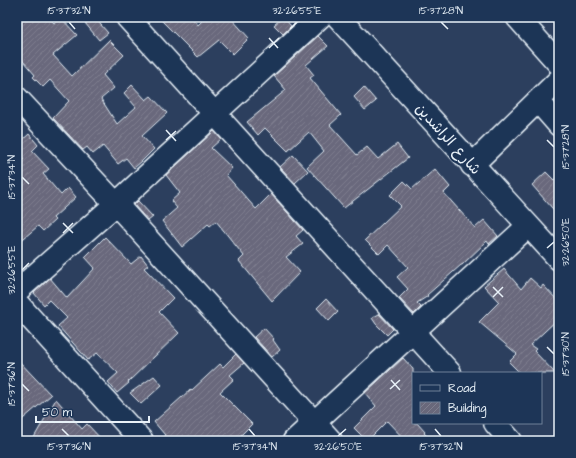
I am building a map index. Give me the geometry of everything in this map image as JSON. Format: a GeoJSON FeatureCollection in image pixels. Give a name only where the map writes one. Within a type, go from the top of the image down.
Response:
{"type":"FeatureCollection","features":[{"type":"Feature","properties":{"kind":"street"},"geometry":{"type":"LineString","coordinates":[[127,17],[449,372]]}},
{"type":"Feature","properties":{"kind":"street"},"geometry":{"type":"LineString","coordinates":[[17,291],[116,204],[320,17]]}},
{"type":"Feature","properties":{"kind":"street","name":"شارع الراشدين"},"geometry":{"type":"LineString","coordinates":[[338,17],[559,259]]}},
{"type":"Feature","properties":{"kind":"street"},"geometry":{"type":"LineString","coordinates":[[516,17],[559,64]]}},
{"type":"Feature","properties":{"kind":"street"},"geometry":{"type":"LineString","coordinates":[[472,165],[559,80]]}},
{"type":"Feature","properties":{"kind":"street"},"geometry":{"type":"LineString","coordinates":[[17,98],[116,204],[331,441]]}},
{"type":"Feature","properties":{"kind":"street"},"geometry":{"type":"LineString","coordinates":[[538,101],[559,125]]}},
{"type":"Feature","properties":{"kind":"street"},"geometry":{"type":"LineString","coordinates":[[294,441],[528,226]]}},
{"type":"Feature","properties":{"kind":"street"},"geometry":{"type":"LineString","coordinates":[[17,303],[142,441]]}},
{"type":"Feature","properties":{"kind":"street"},"geometry":{"type":"LineString","coordinates":[[496,424],[511,441]]}},
{"type":"Feature","properties":{"kind":"building"},"geometry":{"type":"Polygon","coordinates":[[[17,17],[48,17],[54,23],[60,17],[77,35],[53,55],[72,76],[109,40],[124,55],[103,75],[114,88],[101,99],[117,124],[136,107],[124,93],[132,85],[146,100],[151,96],[167,113],[142,136],[154,149],[134,168],[126,158],[118,164],[103,146],[93,154],[87,147],[83,150],[53,118],[69,101],[50,80],[43,87],[33,77],[35,75],[17,54],[17,17]]]}},
{"type":"Feature","properties":{"kind":"building"},"geometry":{"type":"Polygon","coordinates":[[[80,17],[94,17],[108,33],[99,40],[80,17]]]}},
{"type":"Feature","properties":{"kind":"building"},"geometry":{"type":"Polygon","coordinates":[[[158,17],[191,17],[198,25],[206,17],[230,17],[249,38],[233,54],[219,40],[198,57],[158,17]]]}},
{"type":"Feature","properties":{"kind":"building"},"geometry":{"type":"Polygon","coordinates":[[[283,17],[291,26],[283,34],[274,25],[283,17]]]}},
{"type":"Feature","properties":{"kind":"building"},"geometry":{"type":"Polygon","coordinates":[[[318,36],[328,46],[306,65],[314,75],[310,78],[341,115],[330,125],[357,155],[367,147],[378,159],[397,144],[408,158],[344,208],[307,167],[324,151],[309,132],[288,151],[265,128],[258,135],[247,122],[286,90],[274,76],[318,36]]]}},
{"type":"Feature","properties":{"kind":"building"},"geometry":{"type":"Polygon","coordinates":[[[364,87],[376,101],[365,110],[354,97],[364,87]]]}},
{"type":"Feature","properties":{"kind":"building"},"geometry":{"type":"Polygon","coordinates":[[[214,131],[221,139],[211,148],[232,168],[226,175],[256,209],[271,194],[303,230],[296,236],[303,244],[286,257],[300,272],[272,301],[239,261],[244,256],[216,221],[210,226],[208,224],[182,247],[162,221],[177,208],[171,201],[180,193],[166,175],[214,131]]]}},
{"type":"Feature","properties":{"kind":"building"},"geometry":{"type":"Polygon","coordinates":[[[29,134],[38,145],[32,151],[49,169],[43,174],[61,195],[68,188],[76,197],[53,218],[55,220],[43,231],[38,226],[17,244],[17,165],[24,159],[17,151],[17,145],[29,134]]]}},
{"type":"Feature","properties":{"kind":"building"},"geometry":{"type":"Polygon","coordinates":[[[293,155],[308,171],[295,183],[280,167],[293,155]]]}},
{"type":"Feature","properties":{"kind":"building"},"geometry":{"type":"Polygon","coordinates":[[[435,169],[450,187],[444,193],[475,228],[484,220],[498,236],[489,244],[487,241],[427,295],[428,296],[417,303],[421,307],[414,314],[399,298],[408,289],[397,277],[408,267],[388,245],[379,254],[365,240],[401,206],[390,195],[404,181],[412,189],[435,169]]]}},
{"type":"Feature","properties":{"kind":"building"},"geometry":{"type":"Polygon","coordinates":[[[546,172],[554,180],[559,176],[559,216],[532,185],[546,172]]]}},
{"type":"Feature","properties":{"kind":"building"},"geometry":{"type":"Polygon","coordinates":[[[138,201],[153,217],[148,221],[134,205],[138,201]]]}},
{"type":"Feature","properties":{"kind":"building"},"geometry":{"type":"Polygon","coordinates":[[[105,237],[131,264],[141,256],[148,265],[144,268],[173,298],[159,312],[179,333],[117,393],[108,382],[118,373],[97,353],[88,360],[58,326],[67,318],[49,300],[44,305],[34,293],[50,278],[67,298],[95,268],[85,257],[105,237]]]}},
{"type":"Feature","properties":{"kind":"building"},"geometry":{"type":"Polygon","coordinates":[[[504,269],[521,289],[530,278],[541,288],[543,285],[559,302],[559,318],[530,345],[536,349],[534,351],[555,373],[519,372],[509,362],[517,354],[479,322],[499,302],[484,286],[504,269]]]}},
{"type":"Feature","properties":{"kind":"building"},"geometry":{"type":"Polygon","coordinates":[[[326,299],[338,312],[329,321],[317,308],[326,299]]]}},
{"type":"Feature","properties":{"kind":"building"},"geometry":{"type":"Polygon","coordinates":[[[379,314],[393,329],[387,335],[372,318],[379,314]]]}},
{"type":"Feature","properties":{"kind":"building"},"geometry":{"type":"Polygon","coordinates":[[[264,328],[274,339],[273,340],[280,350],[272,357],[254,337],[264,328]]]}},
{"type":"Feature","properties":{"kind":"building"},"geometry":{"type":"Polygon","coordinates":[[[236,354],[244,363],[230,375],[234,379],[220,392],[252,424],[235,441],[170,441],[154,422],[220,364],[223,367],[236,354]]]}},
{"type":"Feature","properties":{"kind":"building"},"geometry":{"type":"Polygon","coordinates":[[[403,358],[413,369],[412,424],[418,424],[432,441],[406,441],[387,421],[367,441],[354,428],[376,406],[365,393],[403,358]]]}},
{"type":"Feature","properties":{"kind":"building"},"geometry":{"type":"Polygon","coordinates":[[[17,359],[51,395],[17,424],[17,359]]]}},
{"type":"Feature","properties":{"kind":"building"},"geometry":{"type":"Polygon","coordinates":[[[154,376],[162,385],[141,404],[130,393],[154,376]]]}},
{"type":"Feature","properties":{"kind":"building"},"geometry":{"type":"Polygon","coordinates":[[[56,399],[82,429],[87,424],[103,441],[32,441],[56,399]]]}}]}
